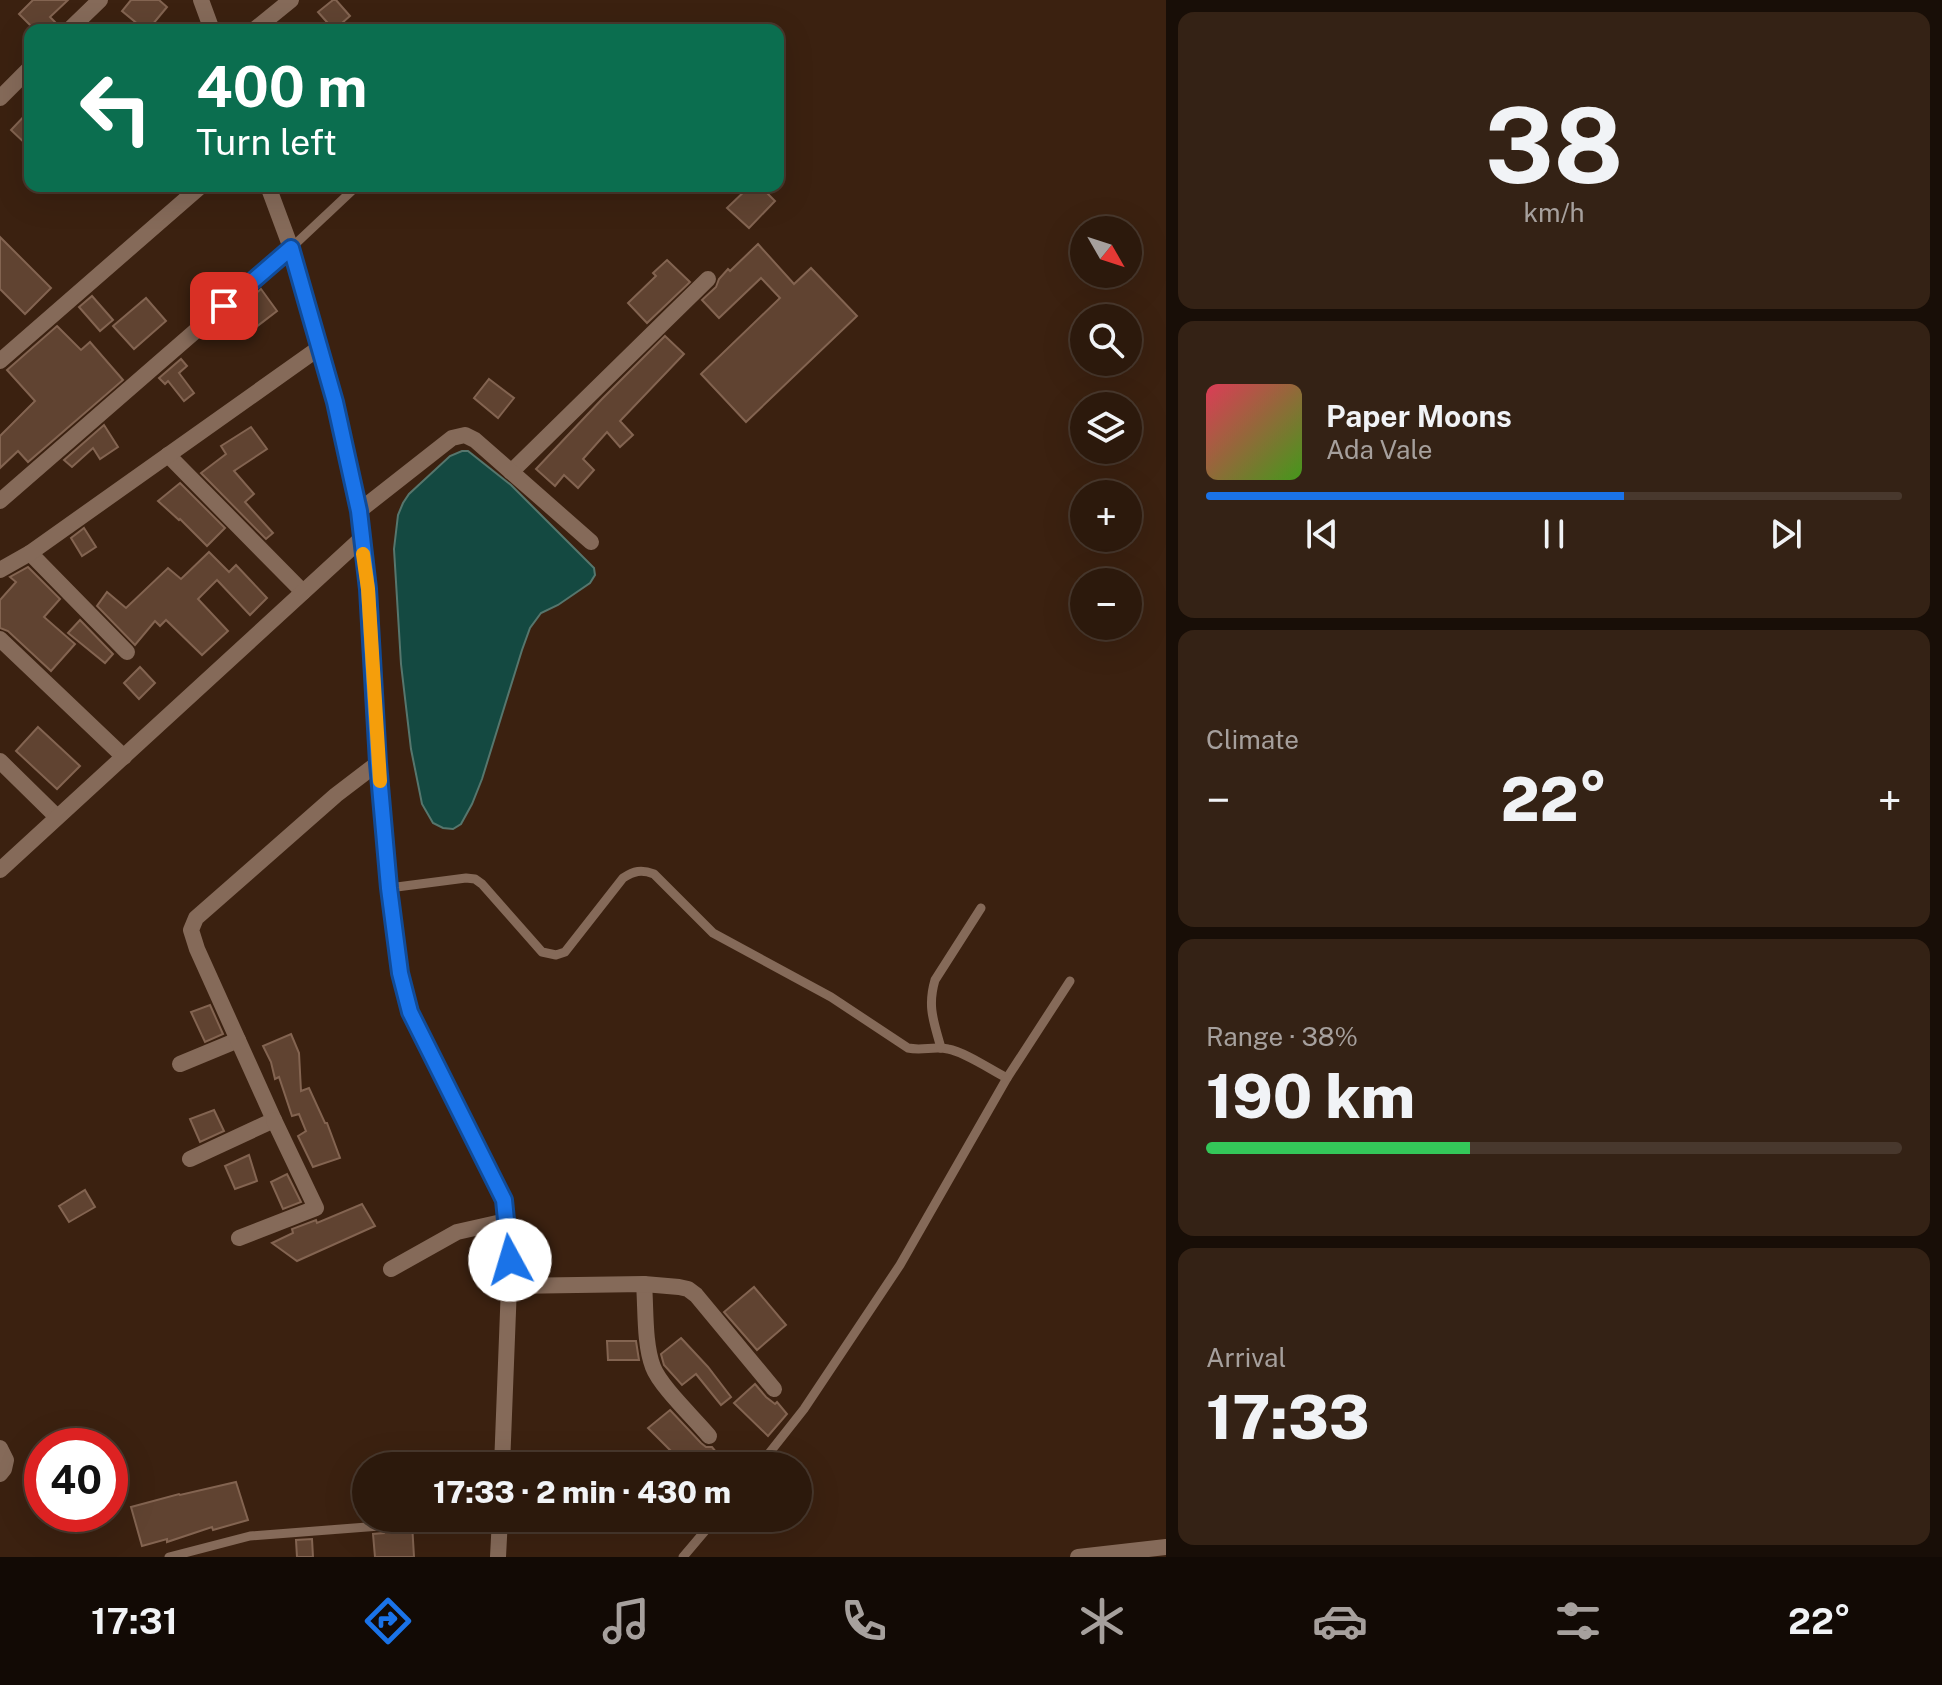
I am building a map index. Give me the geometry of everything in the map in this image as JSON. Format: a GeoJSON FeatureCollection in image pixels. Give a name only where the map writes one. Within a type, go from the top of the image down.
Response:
{"type":"FeatureCollection","features":[{"type":"Feature","properties":{"kind":"street"},"geometry":{"type":"LineString","coordinates":[[75,24],[100,0]]}},
{"type":"Feature","properties":{"kind":"street"},"geometry":{"type":"LineString","coordinates":[[201,0],[210,24]]}},
{"type":"Feature","properties":{"kind":"street"},"geometry":{"type":"LineString","coordinates":[[261,24],[291,0]]}},
{"type":"Feature","properties":{"kind":"street"},"geometry":{"type":"LineString","coordinates":[[0,98],[24,74]]}},
{"type":"Feature","properties":{"kind":"street"},"geometry":{"type":"LineString","coordinates":[[0,361],[194,192]]}},
{"type":"Feature","properties":{"kind":"street"},"geometry":{"type":"LineString","coordinates":[[270,192],[291,248],[335,402],[359,511],[368,589],[389,888],[400,973],[410,1012],[504,1200],[510,1286],[503,1452]]}},
{"type":"Feature","properties":{"kind":"street"},"geometry":{"type":"LineString","coordinates":[[0,501],[291,248]]}},
{"type":"Feature","properties":{"kind":"street"},"geometry":{"type":"LineString","coordinates":[[511,472],[708,279]]}},
{"type":"Feature","properties":{"kind":"street"},"geometry":{"type":"LineString","coordinates":[[0,570],[30,553],[319,348]]}},
{"type":"Feature","properties":{"kind":"street"},"geometry":{"type":"LineString","coordinates":[[359,511],[452,438],[465,435],[475,440],[591,542]]}},
{"type":"Feature","properties":{"kind":"street"},"geometry":{"type":"LineString","coordinates":[[168,455],[303,592]]}},
{"type":"Feature","properties":{"kind":"street"},"geometry":{"type":"LineString","coordinates":[[0,870],[361,539]]}},
{"type":"Feature","properties":{"kind":"street"},"geometry":{"type":"LineString","coordinates":[[30,553],[127,652]]}},
{"type":"Feature","properties":{"kind":"street"},"geometry":{"type":"LineString","coordinates":[[0,639],[124,757]]}},
{"type":"Feature","properties":{"kind":"street"},"geometry":{"type":"LineString","coordinates":[[0,761],[57,817]]}},
{"type":"Feature","properties":{"kind":"street"},"geometry":{"type":"LineString","coordinates":[[239,1238],[316,1208],[191,930],[196,918],[336,795],[378,763]]}},
{"type":"Feature","properties":{"kind":"street"},"geometry":{"type":"LineString","coordinates":[[180,1064],[238,1040]]}},
{"type":"Feature","properties":{"kind":"street"},"geometry":{"type":"LineString","coordinates":[[190,1159],[274,1120]]}},
{"type":"Feature","properties":{"kind":"street"},"geometry":{"type":"LineString","coordinates":[[391,1269],[457,1232],[506,1221]]}},
{"type":"Feature","properties":{"kind":"street"},"geometry":{"type":"LineString","coordinates":[[510,1286],[644,1284],[688,1289],[774,1389]]}},
{"type":"Feature","properties":{"kind":"street"},"geometry":{"type":"LineString","coordinates":[[644,1284],[652,1365],[658,1377],[709,1436]]}},
{"type":"Feature","properties":{"kind":"street"},"geometry":{"type":"LineString","coordinates":[[0,1448],[6,1460],[0,1474]]}},
{"type":"Feature","properties":{"kind":"street"},"geometry":{"type":"LineString","coordinates":[[498,1557],[499,1532]]}},
{"type":"Feature","properties":{"kind":"street"},"geometry":{"type":"LineString","coordinates":[[1078,1557],[1166,1547]]}},
{"type":"Feature","properties":{"kind":"lane"},"geometry":{"type":"LineString","coordinates":[[291,248],[351,192]]}},
{"type":"Feature","properties":{"kind":"lane"},"geometry":{"type":"LineString","coordinates":[[389,888],[475,879],[542,952],[556,955],[565,952],[623,878],[644,870],[654,874],[723,940],[831,997],[908,1048],[919,1051],[952,1049],[1007,1078]]}},
{"type":"Feature","properties":{"kind":"lane"},"geometry":{"type":"LineString","coordinates":[[941,1048],[930,1009],[935,980],[981,908]]}},
{"type":"Feature","properties":{"kind":"lane"},"geometry":{"type":"LineString","coordinates":[[770,1452],[804,1409],[900,1265],[1007,1078],[1070,981]]}},
{"type":"Feature","properties":{"kind":"lane"},"geometry":{"type":"LineString","coordinates":[[169,1557],[250,1536],[352,1528]]}},
{"type":"Feature","properties":{"kind":"lane"},"geometry":{"type":"LineString","coordinates":[[683,1557],[704,1532]]}},
{"type":"Feature","properties":{"kind":"water"},"geometry":{"type":"Polygon","coordinates":[[[468,451],[511,485],[594,568],[595,575],[590,583],[541,613],[530,628],[482,779],[461,824],[453,829],[433,823],[422,804],[411,749],[401,664],[394,549],[398,515],[409,494],[450,456],[468,451]]]}},
{"type":"Feature","properties":{"kind":"building"},"geometry":{"type":"Polygon","coordinates":[[[33,0],[68,0],[50,17],[57,24],[29,24],[19,14],[33,0]]]}},
{"type":"Feature","properties":{"kind":"building"},"geometry":{"type":"Polygon","coordinates":[[[131,0],[159,0],[167,7],[153,24],[138,24],[122,11],[131,0]]]}},
{"type":"Feature","properties":{"kind":"building"},"geometry":{"type":"Polygon","coordinates":[[[336,0],[350,16],[341,24],[329,24],[318,12],[336,0]]]}},
{"type":"Feature","properties":{"kind":"building"},"geometry":{"type":"Polygon","coordinates":[[[24,116],[24,142],[11,130],[24,116]]]}},
{"type":"Feature","properties":{"kind":"building"},"geometry":{"type":"Polygon","coordinates":[[[744,192],[766,192],[775,201],[749,228],[727,208],[744,192]]]}},
{"type":"Feature","properties":{"kind":"building"},"geometry":{"type":"Polygon","coordinates":[[[0,237],[51,288],[25,314],[0,289],[0,237]]]}},
{"type":"Feature","properties":{"kind":"building"},"geometry":{"type":"Polygon","coordinates":[[[758,244],[794,284],[811,268],[857,316],[746,422],[701,374],[780,298],[761,278],[719,318],[702,300],[728,269],[730,271],[758,244]]]}},
{"type":"Feature","properties":{"kind":"building"},"geometry":{"type":"Polygon","coordinates":[[[667,260],[690,282],[647,323],[628,303],[656,276],[653,273],[667,260]]]}},
{"type":"Feature","properties":{"kind":"building"},"geometry":{"type":"Polygon","coordinates":[[[261,289],[277,311],[247,334],[232,314],[261,289]]]}},
{"type":"Feature","properties":{"kind":"building"},"geometry":{"type":"Polygon","coordinates":[[[92,296],[113,320],[100,331],[79,307],[92,296]]]}},
{"type":"Feature","properties":{"kind":"building"},"geometry":{"type":"Polygon","coordinates":[[[146,298],[166,321],[134,349],[113,326],[146,298]]]}},
{"type":"Feature","properties":{"kind":"building"},"geometry":{"type":"Polygon","coordinates":[[[57,326],[81,350],[90,342],[123,380],[28,462],[18,451],[0,468],[0,436],[35,401],[7,370],[57,326]]]}},
{"type":"Feature","properties":{"kind":"building"},"geometry":{"type":"Polygon","coordinates":[[[665,336],[684,354],[620,421],[633,435],[620,447],[607,432],[583,459],[594,470],[578,488],[564,475],[555,486],[536,469],[665,336]]]}},
{"type":"Feature","properties":{"kind":"building"},"geometry":{"type":"Polygon","coordinates":[[[181,359],[187,366],[179,373],[194,393],[184,401],[168,381],[165,384],[159,378],[181,359]]]}},
{"type":"Feature","properties":{"kind":"building"},"geometry":{"type":"Polygon","coordinates":[[[489,379],[514,398],[498,418],[474,398],[489,379]]]}},
{"type":"Feature","properties":{"kind":"building"},"geometry":{"type":"Polygon","coordinates":[[[104,425],[118,447],[100,459],[93,448],[72,467],[64,460],[104,425]]]}},
{"type":"Feature","properties":{"kind":"building"},"geometry":{"type":"Polygon","coordinates":[[[251,427],[267,449],[234,471],[254,494],[245,502],[273,533],[266,539],[201,473],[226,454],[221,446],[251,427]]]}},
{"type":"Feature","properties":{"kind":"building"},"geometry":{"type":"Polygon","coordinates":[[[180,483],[225,528],[207,546],[158,501],[180,483]]]}},
{"type":"Feature","properties":{"kind":"building"},"geometry":{"type":"Polygon","coordinates":[[[84,528],[96,547],[82,556],[71,538],[84,528]]]}},
{"type":"Feature","properties":{"kind":"building"},"geometry":{"type":"Polygon","coordinates":[[[209,552],[229,572],[236,565],[267,598],[250,615],[217,580],[198,599],[228,631],[202,655],[166,620],[160,626],[155,621],[135,645],[97,606],[107,592],[126,608],[168,568],[181,579],[209,552]]]}},
{"type":"Feature","properties":{"kind":"building"},"geometry":{"type":"Polygon","coordinates":[[[28,567],[60,599],[44,617],[75,644],[51,671],[8,631],[0,628],[0,600],[16,582],[10,577],[28,567]]]}},
{"type":"Feature","properties":{"kind":"building"},"geometry":{"type":"Polygon","coordinates":[[[80,620],[113,654],[105,663],[68,633],[80,620]]]}},
{"type":"Feature","properties":{"kind":"building"},"geometry":{"type":"Polygon","coordinates":[[[140,667],[155,683],[139,699],[124,683],[140,667]]]}},
{"type":"Feature","properties":{"kind":"building"},"geometry":{"type":"Polygon","coordinates":[[[38,727],[80,766],[57,789],[16,751],[38,727]]]}},
{"type":"Feature","properties":{"kind":"building"},"geometry":{"type":"Polygon","coordinates":[[[210,1005],[223,1034],[205,1042],[191,1012],[210,1005]]]}},
{"type":"Feature","properties":{"kind":"building"},"geometry":{"type":"Polygon","coordinates":[[[291,1034],[299,1053],[301,1091],[309,1088],[340,1158],[313,1167],[298,1136],[306,1131],[299,1114],[292,1116],[279,1077],[275,1079],[263,1046],[291,1034]]]}},
{"type":"Feature","properties":{"kind":"building"},"geometry":{"type":"Polygon","coordinates":[[[214,1110],[224,1131],[200,1142],[190,1119],[214,1110]]]}},
{"type":"Feature","properties":{"kind":"building"},"geometry":{"type":"Polygon","coordinates":[[[249,1155],[257,1181],[235,1189],[225,1166],[249,1155]]]}},
{"type":"Feature","properties":{"kind":"building"},"geometry":{"type":"Polygon","coordinates":[[[287,1174],[301,1202],[283,1209],[271,1182],[287,1174]]]}},
{"type":"Feature","properties":{"kind":"building"},"geometry":{"type":"Polygon","coordinates":[[[85,1190],[95,1207],[69,1222],[59,1206],[85,1190]]]}},
{"type":"Feature","properties":{"kind":"building"},"geometry":{"type":"Polygon","coordinates":[[[362,1204],[375,1226],[297,1261],[272,1243],[293,1233],[292,1229],[316,1220],[317,1223],[362,1204]]]}},
{"type":"Feature","properties":{"kind":"building"},"geometry":{"type":"Polygon","coordinates":[[[754,1287],[786,1325],[757,1350],[724,1312],[754,1287]]]}},
{"type":"Feature","properties":{"kind":"building"},"geometry":{"type":"Polygon","coordinates":[[[681,1338],[731,1397],[721,1405],[696,1374],[682,1385],[664,1365],[661,1354],[681,1338]]]}},
{"type":"Feature","properties":{"kind":"building"},"geometry":{"type":"Polygon","coordinates":[[[607,1341],[636,1341],[639,1360],[608,1360],[607,1341]]]}},
{"type":"Feature","properties":{"kind":"building"},"geometry":{"type":"Polygon","coordinates":[[[755,1384],[787,1414],[768,1436],[734,1403],[755,1384]]]}},
{"type":"Feature","properties":{"kind":"building"},"geometry":{"type":"Polygon","coordinates":[[[670,1410],[701,1443],[716,1452],[672,1452],[648,1428],[670,1410]]]}},
{"type":"Feature","properties":{"kind":"building"},"geometry":{"type":"Polygon","coordinates":[[[236,1482],[248,1520],[142,1546],[131,1507],[236,1482]]]}},
{"type":"Feature","properties":{"kind":"building"},"geometry":{"type":"Polygon","coordinates":[[[413,1532],[414,1557],[375,1557],[373,1534],[413,1532]]]}},
{"type":"Feature","properties":{"kind":"building"},"geometry":{"type":"Polygon","coordinates":[[[312,1539],[313,1557],[297,1557],[296,1540],[312,1539]]]}},
{"type":"Feature","properties":{"kind":"slow traffic"},"geometry":{"type":"LineString","coordinates":[[363,554],[380,781]]}},
{"type":"Feature","properties":{"kind":"route"},"geometry":{"type":"LineString","coordinates":[[224,306],[291,248],[335,402],[359,511],[368,589],[389,888],[400,973],[410,1012],[504,1200],[510,1260]]}}]}
